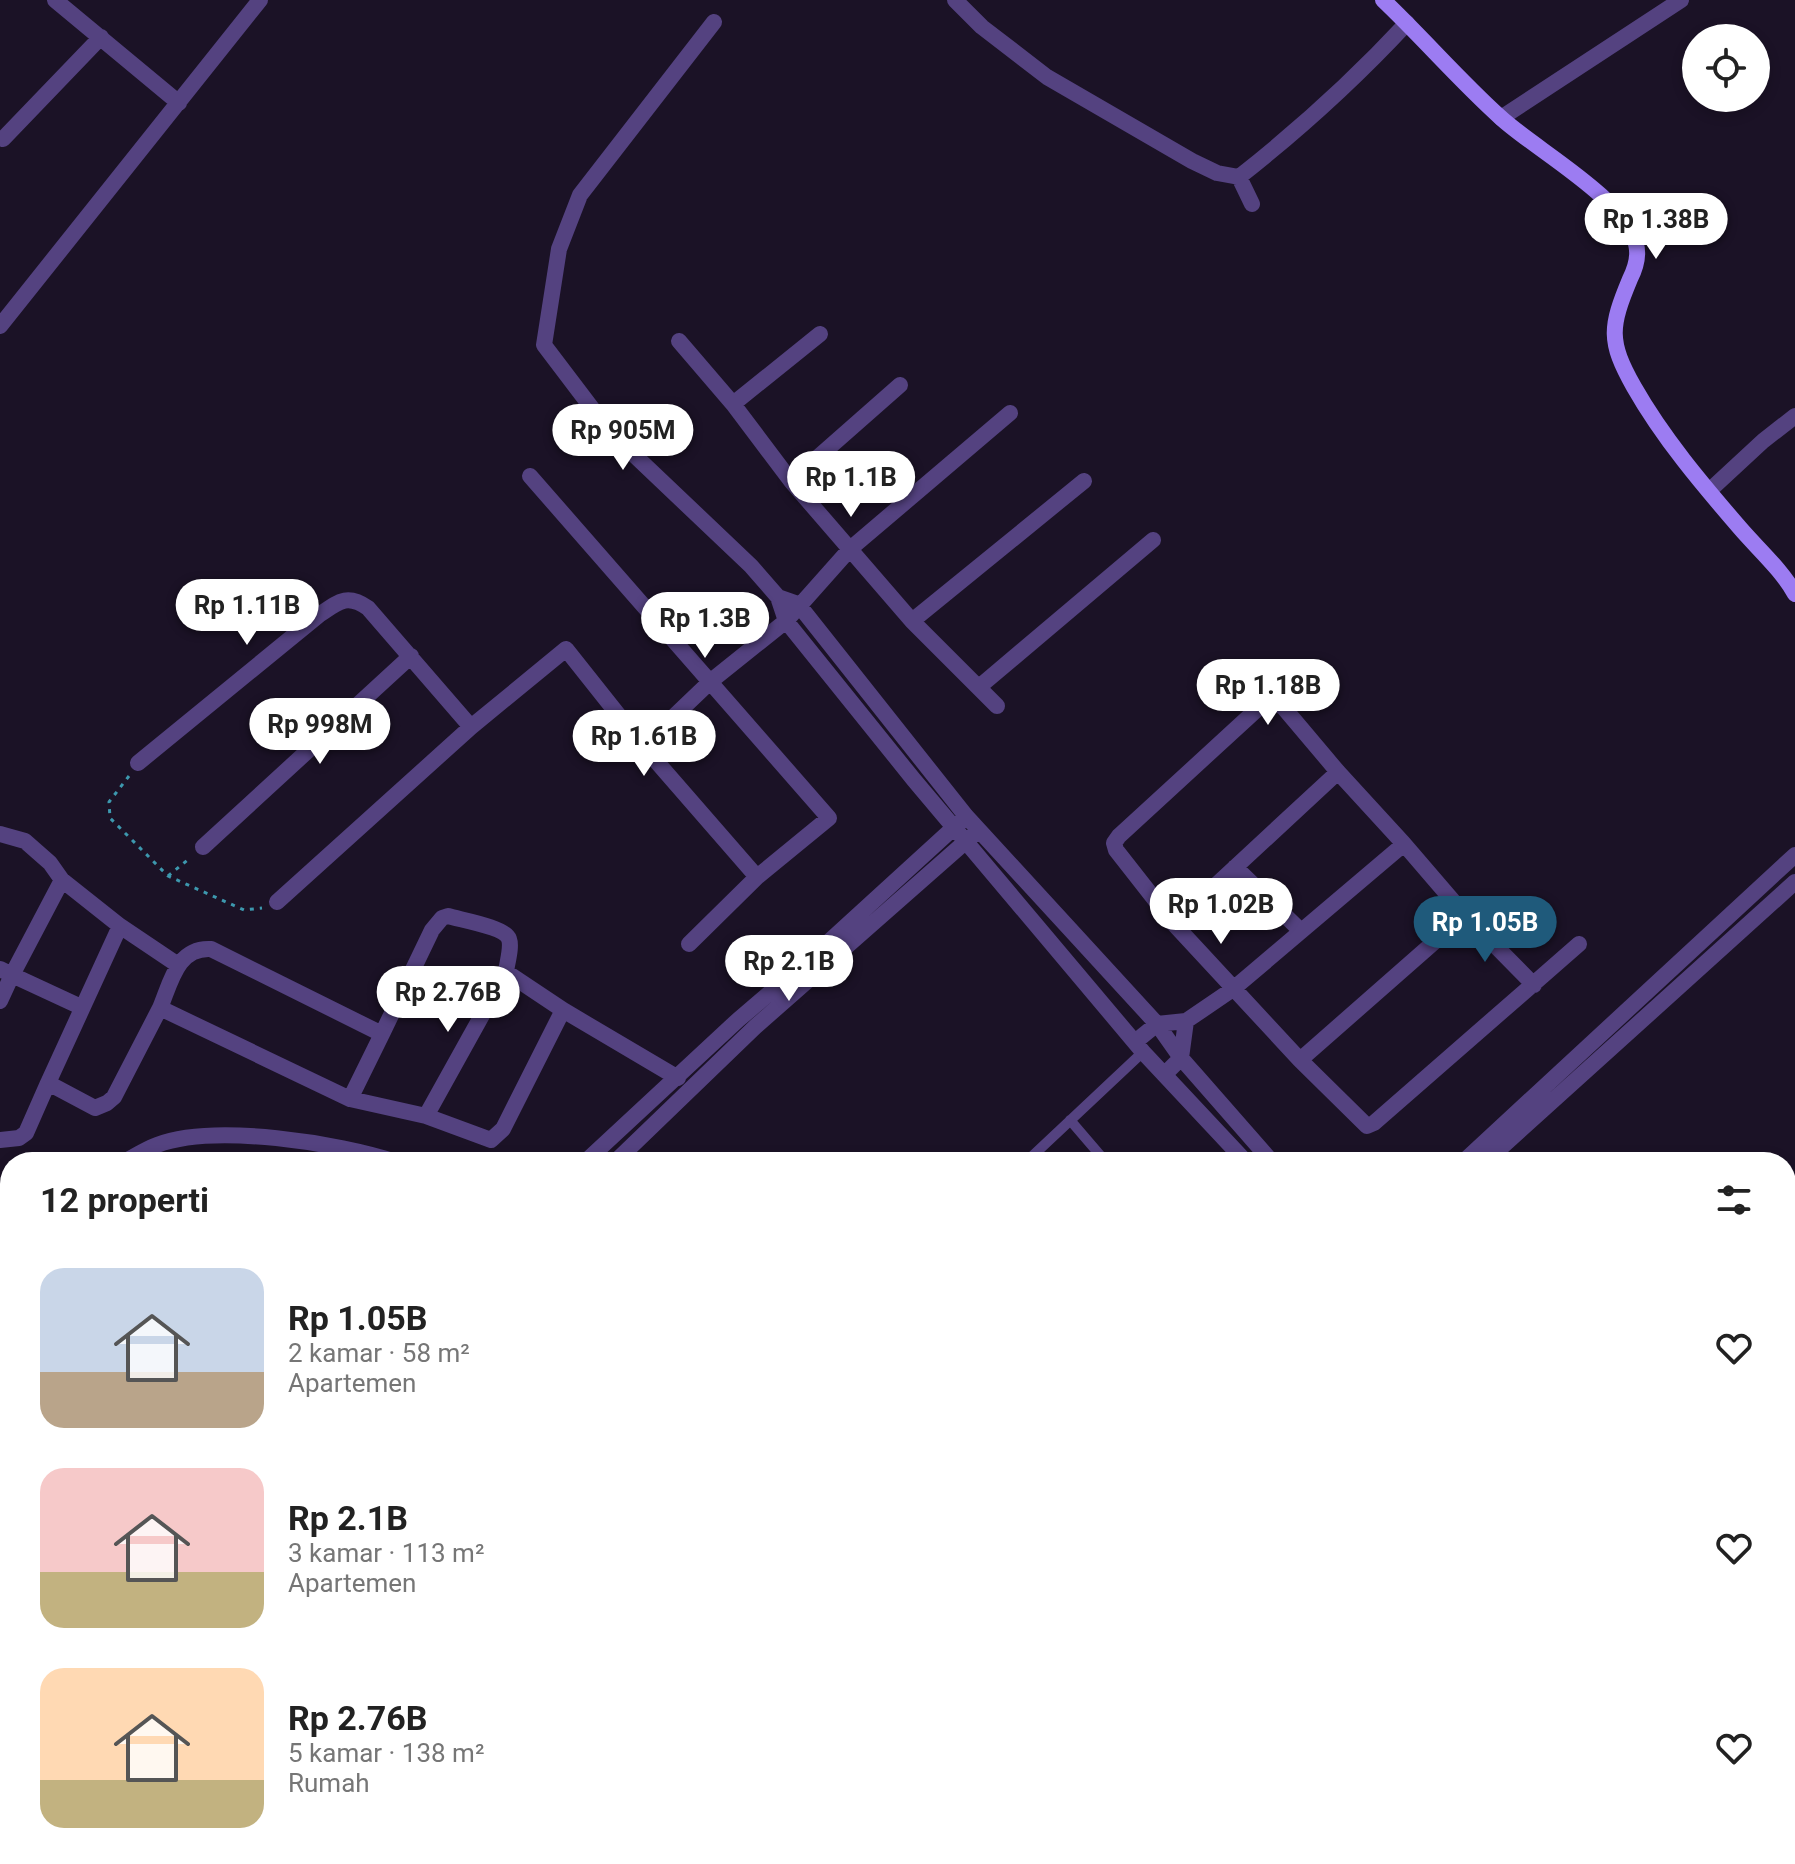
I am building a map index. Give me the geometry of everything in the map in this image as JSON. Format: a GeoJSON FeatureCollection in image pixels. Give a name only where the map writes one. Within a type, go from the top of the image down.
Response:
{"type":"FeatureCollection","features":[{"type":"Feature","properties":{"kind":"main road"},"geometry":{"type":"LineString","coordinates":[[1383,0],[1501,118],[1597,193],[1630,230],[1637,245],[1636,266],[1613,330],[1616,352],[1643,402],[1709,491],[1794,589]]}},
{"type":"Feature","properties":{"kind":"street"},"geometry":{"type":"LineString","coordinates":[[55,0],[179,103]]}},
{"type":"Feature","properties":{"kind":"street"},"geometry":{"type":"LineString","coordinates":[[0,326],[260,0]]}},
{"type":"Feature","properties":{"kind":"street"},"geometry":{"type":"LineString","coordinates":[[955,0],[982,27],[1047,77],[1192,161],[1217,173],[1239,177],[1288,139],[1355,79],[1407,23]]}},
{"type":"Feature","properties":{"kind":"street"},"geometry":{"type":"LineString","coordinates":[[1501,118],[1681,0]]}},
{"type":"Feature","properties":{"kind":"street"},"geometry":{"type":"LineString","coordinates":[[714,22],[580,195],[559,249],[544,345],[610,432],[751,566],[778,597],[786,621],[962,828],[1139,1047],[1237,1152]]}},
{"type":"Feature","properties":{"kind":"street"},"geometry":{"type":"LineString","coordinates":[[3,139],[101,37]]}},
{"type":"Feature","properties":{"kind":"street"},"geometry":{"type":"LineString","coordinates":[[1239,177],[1252,204]]}},
{"type":"Feature","properties":{"kind":"street"},"geometry":{"type":"LineString","coordinates":[[733,404],[820,334]]}},
{"type":"Feature","properties":{"kind":"street"},"geometry":{"type":"LineString","coordinates":[[679,341],[733,404],[791,481],[912,621],[997,706]]}},
{"type":"Feature","properties":{"kind":"street"},"geometry":{"type":"LineString","coordinates":[[791,481],[900,385]]}},
{"type":"Feature","properties":{"kind":"street"},"geometry":{"type":"LineString","coordinates":[[643,746],[711,681],[786,621],[850,549],[1010,413]]}},
{"type":"Feature","properties":{"kind":"street"},"geometry":{"type":"LineString","coordinates":[[1709,491],[1795,416]]}},
{"type":"Feature","properties":{"kind":"street"},"geometry":{"type":"LineString","coordinates":[[530,476],[829,818],[757,877],[689,944]]}},
{"type":"Feature","properties":{"kind":"street"},"geometry":{"type":"LineString","coordinates":[[912,621],[1084,481]]}},
{"type":"Feature","properties":{"kind":"street"},"geometry":{"type":"LineString","coordinates":[[979,687],[1153,540]]}},
{"type":"Feature","properties":{"kind":"street"},"geometry":{"type":"LineString","coordinates":[[778,597],[798,604],[962,828],[979,830],[1157,1024],[1181,1058],[1263,1152]]}},
{"type":"Feature","properties":{"kind":"street"},"geometry":{"type":"LineString","coordinates":[[138,763],[264,658],[338,602],[357,601],[368,608],[471,727]]}},
{"type":"Feature","properties":{"kind":"street"},"geometry":{"type":"LineString","coordinates":[[277,902],[471,727],[566,649],[643,746],[757,877]]}},
{"type":"Feature","properties":{"kind":"street"},"geometry":{"type":"LineString","coordinates":[[203,847],[411,656]]}},
{"type":"Feature","properties":{"kind":"street"},"geometry":{"type":"LineString","coordinates":[[1534,985],[1465,915],[1284,708],[1274,701],[1265,702],[1114,843],[1116,850],[1174,924],[1300,1060],[1367,1126],[1371,1126],[1534,985],[1579,944]]}},
{"type":"Feature","properties":{"kind":"street"},"geometry":{"type":"LineString","coordinates":[[1174,924],[1338,772]]}},
{"type":"Feature","properties":{"kind":"street"},"geometry":{"type":"LineString","coordinates":[[596,1152],[738,1020],[962,828]]}},
{"type":"Feature","properties":{"kind":"street"},"geometry":{"type":"LineString","coordinates":[[625,1152],[962,828]]}},
{"type":"Feature","properties":{"kind":"street"},"geometry":{"type":"LineString","coordinates":[[1,836],[25,841],[50,863],[62,880],[120,926],[178,965]]}},
{"type":"Feature","properties":{"kind":"street"},"geometry":{"type":"LineString","coordinates":[[1139,1047],[1157,1024],[1186,1021],[1233,989],[1404,844]]}},
{"type":"Feature","properties":{"kind":"street"},"geometry":{"type":"LineString","coordinates":[[1474,1152],[1795,855]]}},
{"type":"Feature","properties":{"kind":"street"},"geometry":{"type":"LineString","coordinates":[[1235,867],[1301,931]]}},
{"type":"Feature","properties":{"kind":"street"},"geometry":{"type":"LineString","coordinates":[[0,1001],[6,972],[62,880]]}},
{"type":"Feature","properties":{"kind":"street"},"geometry":{"type":"LineString","coordinates":[[1496,1152],[1795,882]]}},
{"type":"Feature","properties":{"kind":"street"},"geometry":{"type":"LineString","coordinates":[[1300,1060],[1465,915]]}},
{"type":"Feature","properties":{"kind":"street"},"geometry":{"type":"LineString","coordinates":[[350,1099],[432,930],[442,918],[448,916],[498,930],[510,940],[506,972],[426,1116]]}},
{"type":"Feature","properties":{"kind":"street"},"geometry":{"type":"LineString","coordinates":[[0,1140],[19,1138],[26,1133],[120,926]]}},
{"type":"Feature","properties":{"kind":"street"},"geometry":{"type":"LineString","coordinates":[[48,1083],[95,1108],[107,1103],[119,1088],[178,965],[198,949],[211,949],[382,1034]]}},
{"type":"Feature","properties":{"kind":"street"},"geometry":{"type":"LineString","coordinates":[[6,972],[81,1007]]}},
{"type":"Feature","properties":{"kind":"street"},"geometry":{"type":"LineString","coordinates":[[506,972],[563,1010],[678,1078]]}},
{"type":"Feature","properties":{"kind":"street"},"geometry":{"type":"LineString","coordinates":[[160,1008],[350,1099],[426,1116],[491,1140],[503,1129],[563,1010]]}},
{"type":"Feature","properties":{"kind":"street"},"geometry":{"type":"LineString","coordinates":[[1165,1074],[1181,1058],[1186,1021]]}},
{"type":"Feature","properties":{"kind":"street"},"geometry":{"type":"LineString","coordinates":[[143,1152],[159,1144],[236,1136],[359,1152]]}},
{"type":"Feature","properties":{"kind":"lane"},"geometry":{"type":"LineString","coordinates":[[1036,1152],[1139,1047]]}},
{"type":"Feature","properties":{"kind":"lane"},"geometry":{"type":"LineString","coordinates":[[1070,1120],[1097,1152]]}},
{"type":"Feature","properties":{"kind":"path"},"geometry":{"type":"LineString","coordinates":[[138,763],[109,802],[110,818],[168,876],[244,910]]}},
{"type":"Feature","properties":{"kind":"path"},"geometry":{"type":"LineString","coordinates":[[168,876],[203,847]]}}]}
